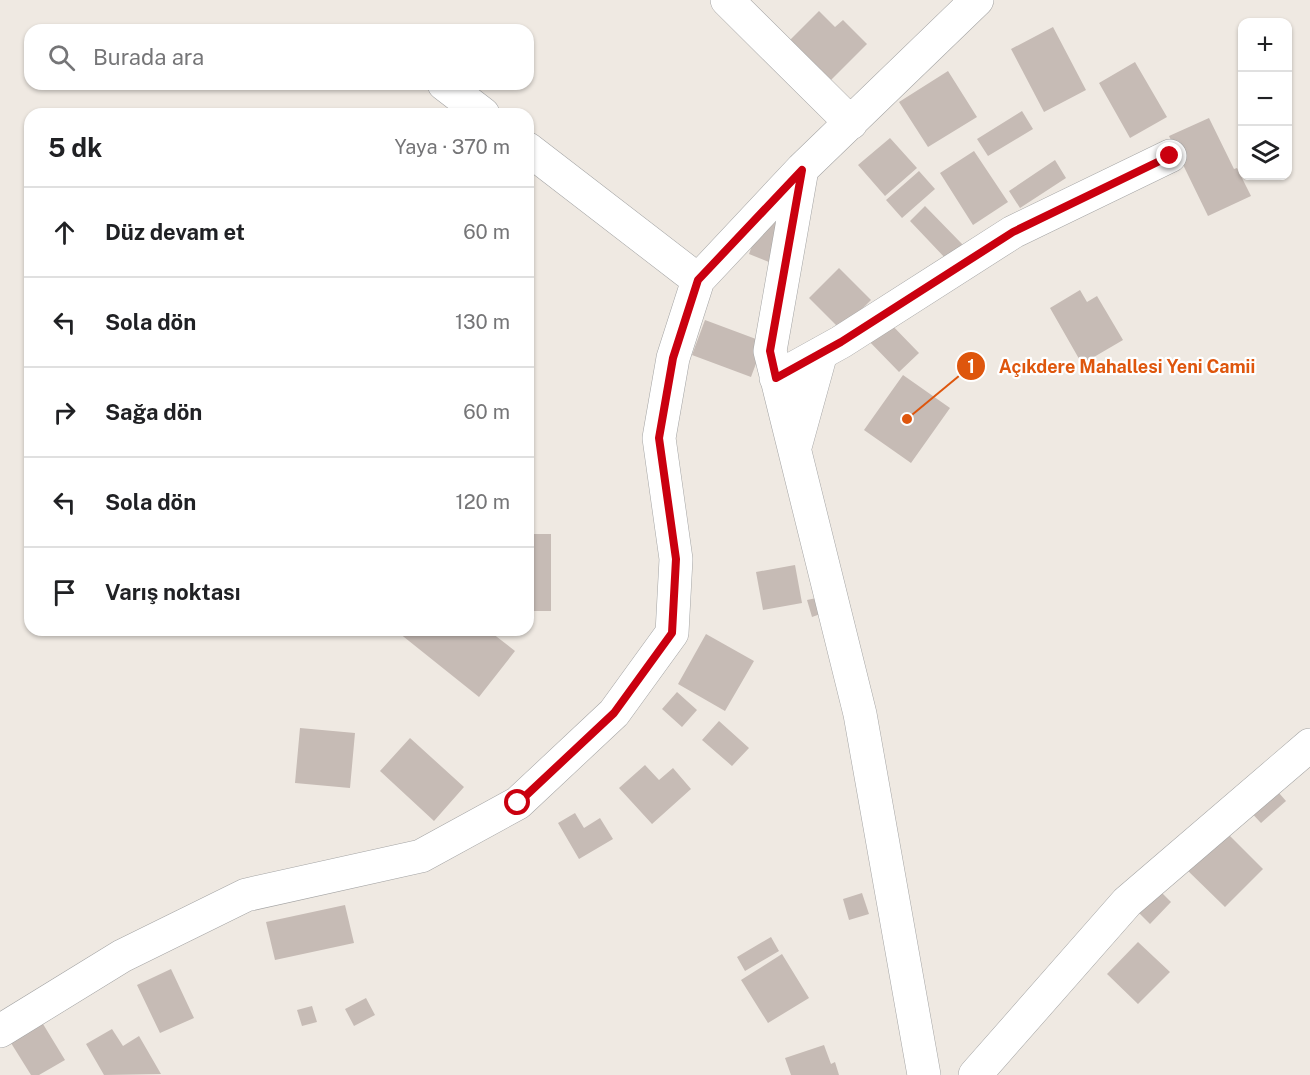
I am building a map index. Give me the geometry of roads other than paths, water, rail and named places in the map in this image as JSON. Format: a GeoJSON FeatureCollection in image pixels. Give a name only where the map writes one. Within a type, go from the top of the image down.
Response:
{"type":"FeatureCollection","features":[{"type":"Feature","properties":{"kind":"street"},"geometry":{"type":"LineString","coordinates":[[727,0],[850,123]]}},
{"type":"Feature","properties":{"kind":"street"},"geometry":{"type":"LineString","coordinates":[[0,1030],[122,956],[246,895],[421,856],[518,803],[614,713],[672,633],[676,559],[659,438],[673,358],[698,280],[802,170],[978,0]]}},
{"type":"Feature","properties":{"kind":"street"},"geometry":{"type":"LineString","coordinates":[[452,90],[475,108]]}},
{"type":"Feature","properties":{"kind":"street"},"geometry":{"type":"LineString","coordinates":[[534,154],[698,280]]}},
{"type":"Feature","properties":{"kind":"street"},"geometry":{"type":"LineString","coordinates":[[776,378],[821,353],[1013,232],[1170,156]]}},
{"type":"Feature","properties":{"kind":"street"},"geometry":{"type":"LineString","coordinates":[[802,170],[770,351],[860,714],[924,1075]]}},
{"type":"Feature","properties":{"kind":"street"},"geometry":{"type":"LineString","coordinates":[[794,449],[821,353]]}},
{"type":"Feature","properties":{"kind":"street"},"geometry":{"type":"LineString","coordinates":[[975,1075],[1127,902],[1310,745]]}},
{"type":"Feature","properties":{"kind":"place","name":"Açıkdere Mahallesi Yeni Camii"},"geometry":{"type":"Point","coordinates":[907,419]}}]}
